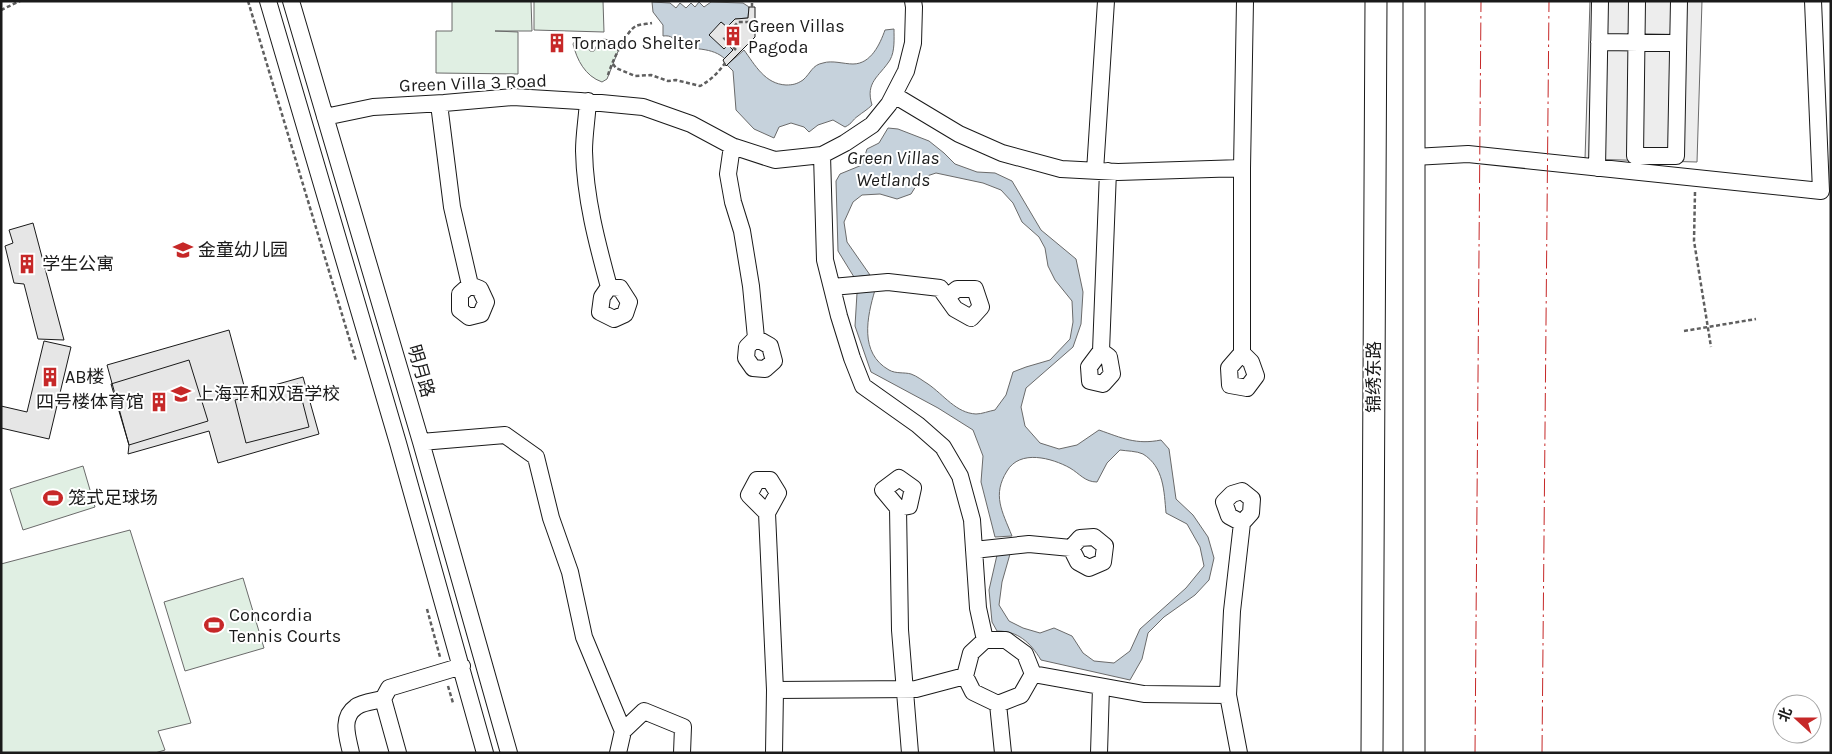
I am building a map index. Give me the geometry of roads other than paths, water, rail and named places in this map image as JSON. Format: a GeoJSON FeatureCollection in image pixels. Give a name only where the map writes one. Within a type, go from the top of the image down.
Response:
{"type":"FeatureCollection","features":[{"type":"Feature","properties":{"kind":"main road","name":"锦绣东路"},"geometry":{"type":"LineString","coordinates":[[1372,753],[1376,1]]}},
{"type":"Feature","properties":{"kind":"main road"},"geometry":{"type":"LineString","coordinates":[[1414,1],[1414,753]]}},
{"type":"Feature","properties":{"kind":"street"},"geometry":{"type":"LineString","coordinates":[[268,1],[398,443],[486,753]]}},
{"type":"Feature","properties":{"kind":"street","name":"明月路"},"geometry":{"type":"LineString","coordinates":[[291,1],[421,442],[509,753]]}},
{"type":"Feature","properties":{"kind":"street","name":"Green Villa 3 Road"},"geometry":{"type":"LineString","coordinates":[[325,117],[373,107],[439,104],[513,97],[588,101],[643,107],[691,124],[732,146],[776,160],[822,155],[845,143],[872,124],[890,104],[906,71],[913,44],[913,1]]}},
{"type":"Feature","properties":{"kind":"street"},"geometry":{"type":"LineString","coordinates":[[1242,353],[1242,168],[1245,1]]}},
{"type":"Feature","properties":{"kind":"street"},"geometry":{"type":"LineString","coordinates":[[1597,168],[1600,1]]}},
{"type":"Feature","properties":{"kind":"street"},"geometry":{"type":"LineString","coordinates":[[1636,1],[1634,156],[1676,156],[1678,1]]}},
{"type":"Feature","properties":{"kind":"street"},"geometry":{"type":"LineString","coordinates":[[1414,157],[1468,154],[1821,191],[1813,1]]}},
{"type":"Feature","properties":{"kind":"street"},"geometry":{"type":"LineString","coordinates":[[1101,351],[1105,2]]}},
{"type":"Feature","properties":{"kind":"street"},"geometry":{"type":"LineString","coordinates":[[1599,42],[1678,43]]}},
{"type":"Feature","properties":{"kind":"street"},"geometry":{"type":"LineString","coordinates":[[894,95],[958,134],[1002,154],[1061,169],[1102,171],[1242,168]]}},
{"type":"Feature","properties":{"kind":"street"},"geometry":{"type":"LineString","coordinates":[[588,101],[584,151],[588,193],[594,235],[609,288]]}},
{"type":"Feature","properties":{"kind":"street"},"geometry":{"type":"LineString","coordinates":[[439,104],[452,207],[470,285]]}},
{"type":"Feature","properties":{"kind":"street"},"geometry":{"type":"LineString","coordinates":[[732,146],[728,174],[733,202],[742,231],[751,286],[756,338]]}},
{"type":"Feature","properties":{"kind":"street"},"geometry":{"type":"LineString","coordinates":[[822,155],[825,260],[849,349],[863,386],[918,425],[943,447],[960,476],[972,520],[978,608],[985,640]]}},
{"type":"Feature","properties":{"kind":"street"},"geometry":{"type":"LineString","coordinates":[[832,287],[888,282],[940,288],[947,297]]}},
{"type":"Feature","properties":{"kind":"street"},"geometry":{"type":"LineString","coordinates":[[421,442],[505,435],[536,457],[551,518],[570,572],[584,637],[623,731]]}},
{"type":"Feature","properties":{"kind":"street"},"geometry":{"type":"LineString","coordinates":[[898,508],[900,630],[910,753]]}},
{"type":"Feature","properties":{"kind":"street"},"geometry":{"type":"LineString","coordinates":[[767,514],[775,690],[774,753]]}},
{"type":"Feature","properties":{"kind":"street"},"geometry":{"type":"LineString","coordinates":[[1239,753],[1228,695],[1232,611],[1242,523]]}},
{"type":"Feature","properties":{"kind":"street"},"geometry":{"type":"LineString","coordinates":[[974,550],[1029,544],[1071,548]]}},
{"type":"Feature","properties":{"kind":"street"},"geometry":{"type":"LineString","coordinates":[[985,640],[1006,640],[1025,654],[1033,674],[1020,695],[998,704],[973,692],[965,676],[971,653],[985,640]]}},
{"type":"Feature","properties":{"kind":"street"},"geometry":{"type":"LineString","coordinates":[[398,753],[383,699],[389,688],[462,666]]}},
{"type":"Feature","properties":{"kind":"street"},"geometry":{"type":"LineString","coordinates":[[1033,674],[1144,694],[1228,695]]}},
{"type":"Feature","properties":{"kind":"street"},"geometry":{"type":"LineString","coordinates":[[775,690],[916,689],[965,676]]}},
{"type":"Feature","properties":{"kind":"street"},"geometry":{"type":"LineString","coordinates":[[1099,753],[1101,687]]}},
{"type":"Feature","properties":{"kind":"street"},"geometry":{"type":"LineString","coordinates":[[351,753],[345,728],[350,715],[356,707],[383,699]]}},
{"type":"Feature","properties":{"kind":"street"},"geometry":{"type":"LineString","coordinates":[[998,704],[1003,753]]}},
{"type":"Feature","properties":{"kind":"street"},"geometry":{"type":"LineString","coordinates":[[618,753],[623,731],[644,711],[683,727],[682,753]]}},
{"type":"Feature","properties":{"kind":"water"},"geometry":{"type":"Polygon","coordinates":[[[652,2],[670,3],[676,8],[680,3],[686,8],[691,3],[695,7],[699,2],[704,7],[711,2],[743,3],[749,7],[748,18],[735,19],[727,27],[721,22],[728,45],[733,50],[725,59],[715,52],[708,50],[675,47],[675,41],[672,38],[663,36],[663,25],[653,12],[652,2]]]}},
{"type":"Feature","properties":{"kind":"water"},"geometry":{"type":"Polygon","coordinates":[[[894,29],[892,56],[874,80],[870,91],[872,105],[845,127],[833,120],[818,125],[809,132],[804,127],[791,123],[779,127],[774,138],[754,129],[736,110],[733,71],[727,65],[744,50],[766,77],[779,84],[791,85],[803,80],[819,64],[830,62],[853,64],[865,61],[874,52],[885,30],[894,29]]]}},
{"type":"Feature","properties":{"kind":"water","name":"Green Villas Wetlands"},"geometry":{"type":"Polygon","coordinates":[[[888,128],[898,129],[929,141],[955,164],[977,172],[995,173],[1012,181],[1041,230],[1076,259],[1083,292],[1081,324],[1073,347],[1026,388],[1021,407],[1025,426],[1040,443],[1059,449],[1077,445],[1099,430],[1136,441],[1161,440],[1169,449],[1176,499],[1193,515],[1208,537],[1214,558],[1209,580],[1195,595],[1164,617],[1148,633],[1142,659],[1130,680],[1041,660],[1028,643],[1017,635],[997,631],[992,622],[989,590],[997,555],[1010,554],[1002,582],[999,605],[1009,621],[1040,633],[1054,628],[1072,636],[1083,653],[1094,661],[1114,663],[1130,651],[1140,629],[1186,588],[1204,566],[1200,547],[1187,524],[1166,513],[1162,480],[1150,459],[1143,454],[1120,450],[1107,463],[1097,482],[1089,481],[1063,464],[1046,459],[1028,458],[1013,464],[1002,480],[999,496],[1002,511],[1012,536],[995,537],[981,482],[983,456],[973,430],[938,408],[871,372],[855,326],[857,293],[875,290],[868,323],[868,334],[869,344],[879,363],[889,370],[915,376],[934,388],[956,407],[976,414],[995,410],[1006,395],[1013,372],[1050,360],[1070,339],[1073,322],[1072,301],[1055,280],[1048,266],[1045,248],[1039,237],[1022,222],[1013,203],[1001,190],[983,183],[936,173],[921,178],[911,194],[897,199],[880,194],[862,195],[853,202],[844,222],[847,242],[870,275],[854,277],[838,251],[836,181],[840,174],[862,165],[867,149],[879,143],[888,128]]]}},
{"type":"Feature","properties":{"kind":"place","name":"Green Villas Pagoda"},"geometry":{"type":"Point","coordinates":[733,36]}},
{"type":"Feature","properties":{"kind":"place","name":"Tornado Shelter"},"geometry":{"type":"Point","coordinates":[557,43]}},
{"type":"Feature","properties":{"kind":"place","name":"金童幼儿园"},"geometry":{"type":"Point","coordinates":[183,250]}},
{"type":"Feature","properties":{"kind":"place","name":"学生公寓"},"geometry":{"type":"Point","coordinates":[27,264]}},
{"type":"Feature","properties":{"kind":"place","name":"AB楼"},"geometry":{"type":"Point","coordinates":[50,377]}},
{"type":"Feature","properties":{"kind":"place","name":"上海平和双语学校"},"geometry":{"type":"Point","coordinates":[181,394]}},
{"type":"Feature","properties":{"kind":"place","name":"四号楼体育馆"},"geometry":{"type":"Point","coordinates":[159,402]}},
{"type":"Feature","properties":{"kind":"place","name":"笼式足球场"},"geometry":{"type":"Point","coordinates":[53,498]}},
{"type":"Feature","properties":{"kind":"place","name":"Concordia Tennis Courts"},"geometry":{"type":"Point","coordinates":[214,625]}}]}
